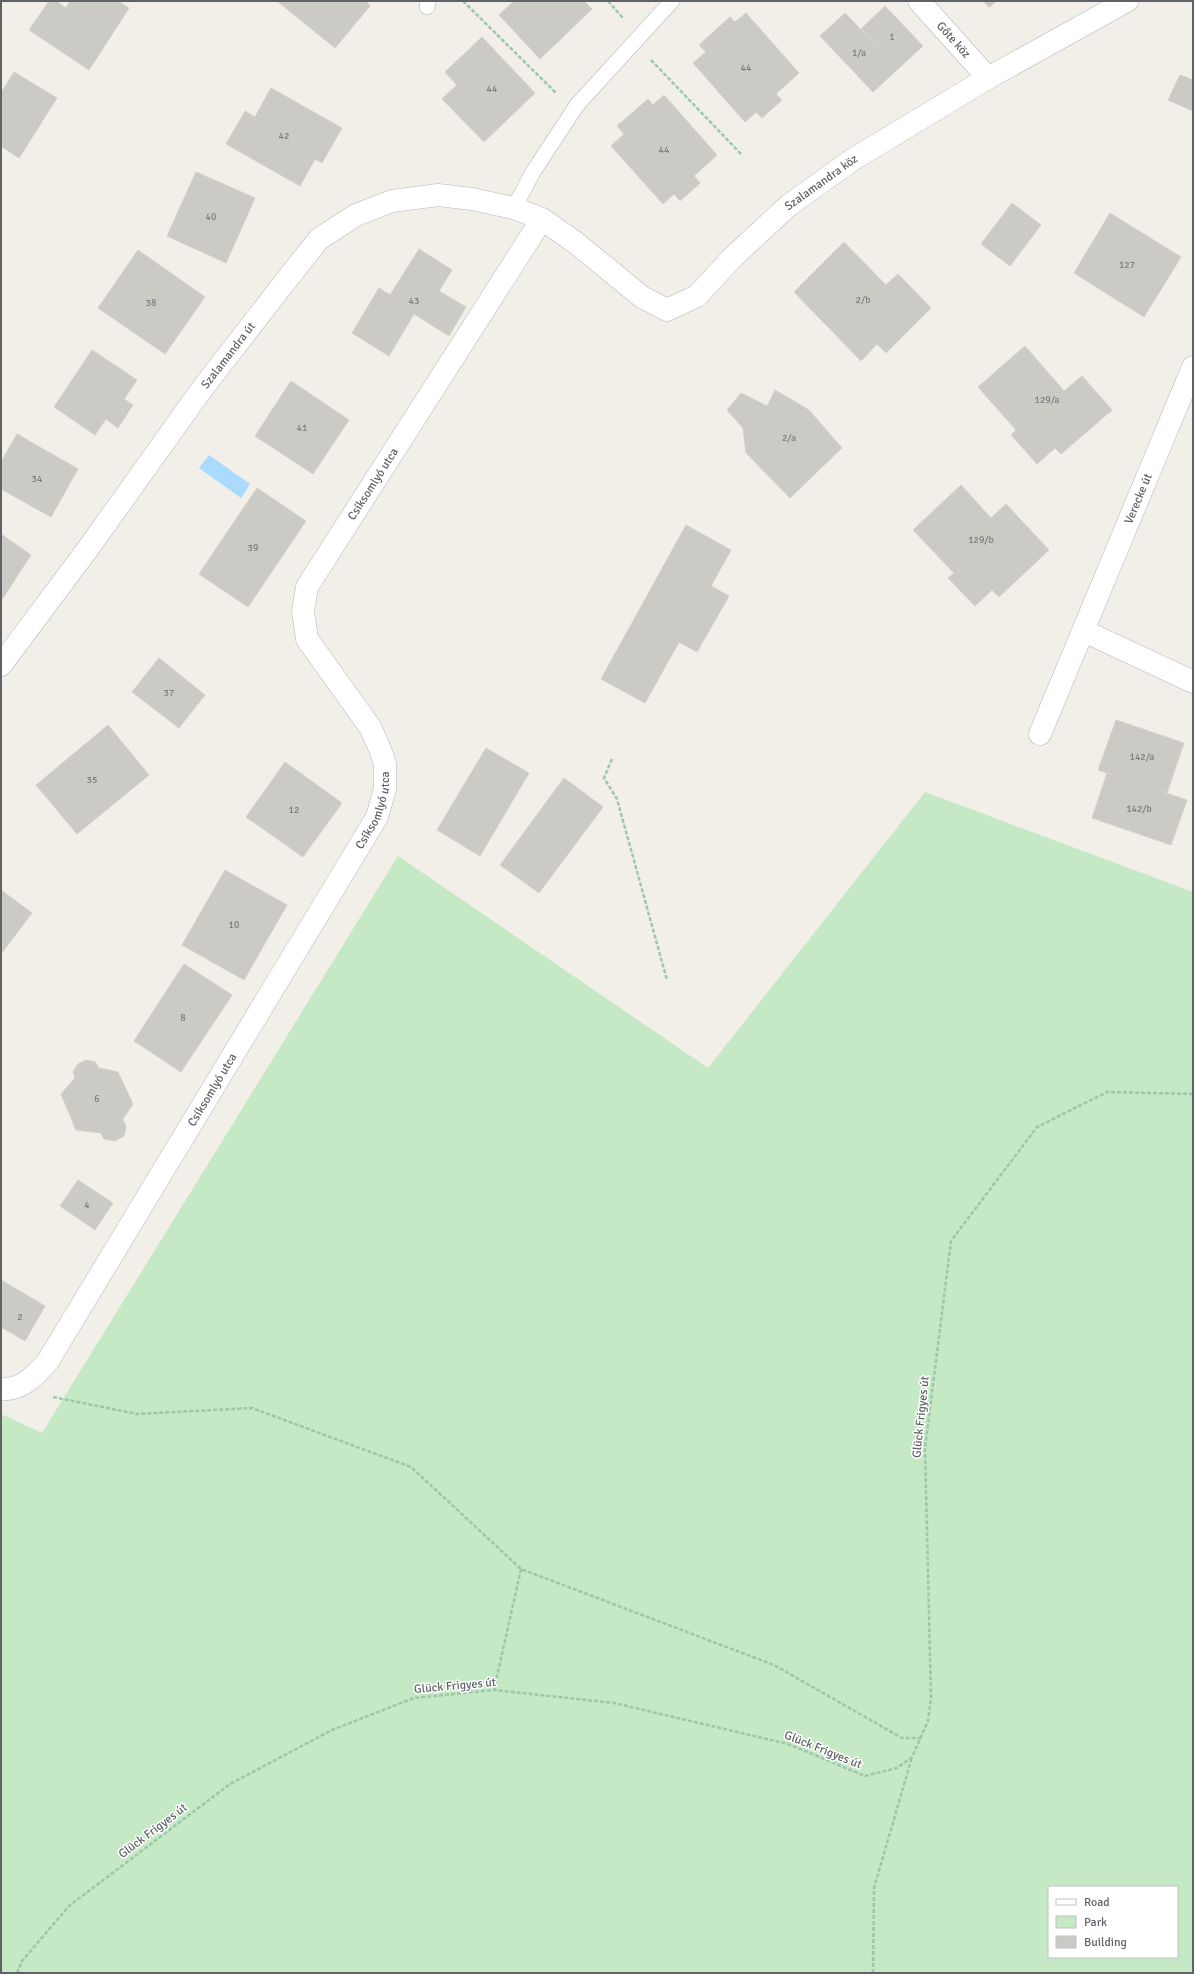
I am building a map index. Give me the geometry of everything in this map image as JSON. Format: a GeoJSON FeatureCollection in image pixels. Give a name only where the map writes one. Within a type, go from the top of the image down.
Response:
{"type":"FeatureCollection","features":[{"type":"Feature","properties":{"kind":"street","name":"Gőte köz"},"geometry":{"type":"LineString","coordinates":[[919,1],[988,78]]}},
{"type":"Feature","properties":{"kind":"street","name":"Szalamandra köz"},"geometry":{"type":"LineString","coordinates":[[542,219],[642,297],[667,310],[697,296],[734,257],[788,206],[852,160],[988,78],[1127,1]]}},
{"type":"Feature","properties":{"kind":"street","name":"Szalamandra út"},"geometry":{"type":"LineString","coordinates":[[1,665],[87,550],[202,389],[319,239],[356,215],[392,201],[438,195],[472,199],[514,208],[542,219]]}},
{"type":"Feature","properties":{"kind":"street","name":"Csíksomlyó utca"},"geometry":{"type":"LineString","coordinates":[[7,1389],[30,1380],[48,1361],[377,817],[385,789],[385,764],[370,727],[307,639],[303,610],[307,587],[542,219]]}},
{"type":"Feature","properties":{"kind":"street","name":"Verecke út"},"geometry":{"type":"LineString","coordinates":[[1040,734],[1193,366]]}},
{"type":"Feature","properties":{"kind":"street"},"geometry":{"type":"LineString","coordinates":[[1084,631],[1193,682]]}},
{"type":"Feature","properties":{"kind":"lane"},"geometry":{"type":"LineString","coordinates":[[514,208],[533,172],[573,110],[672,1]]}},
{"type":"Feature","properties":{"kind":"path"},"geometry":{"type":"LineString","coordinates":[[464,1],[573,110]]}},
{"type":"Feature","properties":{"kind":"path"},"geometry":{"type":"LineString","coordinates":[[634,43],[741,154]]}},
{"type":"Feature","properties":{"kind":"path"},"geometry":{"type":"LineString","coordinates":[[612,759],[604,778],[617,799],[668,980]]}},
{"type":"Feature","properties":{"kind":"path","name":"Glück Frigyes út"},"geometry":{"type":"LineString","coordinates":[[17,1973],[22,1961],[69,1906],[230,1784],[332,1730],[414,1698],[494,1690],[614,1703],[788,1744],[865,1776],[897,1768],[912,1757],[922,1738],[928,1721],[931,1698],[925,1448],[951,1241],[1037,1127],[1107,1092],[1193,1094]]}},
{"type":"Feature","properties":{"kind":"path"},"geometry":{"type":"LineString","coordinates":[[7,1389],[137,1414],[252,1408],[410,1467],[522,1569],[774,1665],[902,1738],[922,1738]]}},
{"type":"Feature","properties":{"kind":"path"},"geometry":{"type":"LineString","coordinates":[[494,1690],[522,1569]]}},
{"type":"Feature","properties":{"kind":"path"},"geometry":{"type":"LineString","coordinates":[[872,1973],[874,1888],[912,1757]]}},
{"type":"Feature","properties":{"kind":"green space"},"geometry":{"type":"Polygon","coordinates":[[[925,792],[1193,892],[1193,1973],[1,1973],[1,1414],[42,1433],[398,856],[708,1068],[925,792]]]}},
{"type":"Feature","properties":{"kind":"water"},"geometry":{"type":"Polygon","coordinates":[[[209,455],[250,484],[241,498],[199,468],[209,455]]]}},
{"type":"Feature","properties":{"kind":"building"},"geometry":{"type":"Polygon","coordinates":[[[49,1],[56,1],[66,8],[70,1],[118,1],[129,8],[89,70],[29,30],[49,1]]]}},
{"type":"Feature","properties":{"kind":"building"},"geometry":{"type":"Polygon","coordinates":[[[277,1],[366,1],[370,6],[335,48],[277,1]]]}},
{"type":"Feature","properties":{"kind":"building"},"geometry":{"type":"Polygon","coordinates":[[[514,1],[584,1],[592,9],[540,59],[499,15],[514,1]]]}},
{"type":"Feature","properties":{"kind":"building"},"geometry":{"type":"Polygon","coordinates":[[[983,1],[997,1],[989,7],[983,1]]]}},
{"type":"Feature","properties":{"kind":"building"},"geometry":{"type":"Polygon","coordinates":[[[885,6],[923,46],[898,69],[861,29],[885,6]]]}},
{"type":"Feature","properties":{"kind":"building"},"geometry":{"type":"Polygon","coordinates":[[[746,13],[799,73],[776,94],[782,100],[762,118],[756,112],[745,122],[693,63],[706,52],[699,45],[730,17],[735,22],[746,13]]]}},
{"type":"Feature","properties":{"kind":"building"},"geometry":{"type":"Polygon","coordinates":[[[845,13],[898,69],[873,92],[820,36],[845,13]]]}},
{"type":"Feature","properties":{"kind":"building"},"geometry":{"type":"Polygon","coordinates":[[[482,37],[535,93],[484,142],[442,99],[457,85],[445,72],[482,37]]]}},
{"type":"Feature","properties":{"kind":"building"},"geometry":{"type":"Polygon","coordinates":[[[14,72],[57,98],[19,158],[1,146],[1,93],[14,72]]]}},
{"type":"Feature","properties":{"kind":"building"},"geometry":{"type":"Polygon","coordinates":[[[1180,75],[1193,80],[1193,111],[1168,100],[1180,75]]]}},
{"type":"Feature","properties":{"kind":"building"},"geometry":{"type":"Polygon","coordinates":[[[271,88],[342,128],[322,163],[315,159],[300,186],[226,144],[245,111],[255,117],[271,88]]]}},
{"type":"Feature","properties":{"kind":"building"},"geometry":{"type":"Polygon","coordinates":[[[664,95],[717,155],[694,176],[700,183],[680,201],[674,194],[663,204],[611,146],[624,134],[617,126],[648,99],[653,105],[664,95]]]}},
{"type":"Feature","properties":{"kind":"building"},"geometry":{"type":"Polygon","coordinates":[[[196,172],[255,198],[226,263],[167,236],[196,172]]]}},
{"type":"Feature","properties":{"kind":"building"},"geometry":{"type":"Polygon","coordinates":[[[1012,203],[1041,225],[1010,266],[981,244],[1012,203]]]}},
{"type":"Feature","properties":{"kind":"building"},"geometry":{"type":"Polygon","coordinates":[[[1110,213],[1181,257],[1144,317],[1074,273],[1110,213]]]}},
{"type":"Feature","properties":{"kind":"building"},"geometry":{"type":"Polygon","coordinates":[[[844,242],[886,285],[898,274],[931,308],[886,353],[877,344],[861,361],[794,292],[844,242]]]}},
{"type":"Feature","properties":{"kind":"building"},"geometry":{"type":"Polygon","coordinates":[[[419,249],[452,270],[439,291],[466,307],[449,336],[414,314],[389,356],[352,333],[379,288],[390,295],[419,249]]]}},
{"type":"Feature","properties":{"kind":"building"},"geometry":{"type":"Polygon","coordinates":[[[138,250],[205,297],[165,354],[98,308],[138,250]]]}},
{"type":"Feature","properties":{"kind":"building"},"geometry":{"type":"Polygon","coordinates":[[[1025,346],[1064,391],[1082,376],[1112,410],[1061,454],[1055,448],[1037,464],[1011,435],[1016,430],[978,387],[1025,346]]]}},
{"type":"Feature","properties":{"kind":"building"},"geometry":{"type":"Polygon","coordinates":[[[92,350],[137,380],[124,399],[133,405],[118,428],[106,419],[95,435],[54,407],[92,350]]]}},
{"type":"Feature","properties":{"kind":"building"},"geometry":{"type":"Polygon","coordinates":[[[291,381],[349,420],[313,474],[255,436],[291,381]]]}},
{"type":"Feature","properties":{"kind":"building"},"geometry":{"type":"Polygon","coordinates":[[[775,390],[809,410],[842,448],[790,498],[746,453],[743,428],[727,410],[741,393],[767,406],[775,390]]]}},
{"type":"Feature","properties":{"kind":"building"},"geometry":{"type":"Polygon","coordinates":[[[17,434],[78,469],[51,517],[1,489],[1,462],[17,434]]]}},
{"type":"Feature","properties":{"kind":"building"},"geometry":{"type":"Polygon","coordinates":[[[961,485],[991,518],[1006,504],[1049,550],[999,597],[992,590],[975,606],[948,578],[954,573],[913,530],[961,485]]]}},
{"type":"Feature","properties":{"kind":"building"},"geometry":{"type":"Polygon","coordinates":[[[257,488],[306,521],[248,607],[199,574],[257,488]]]}},
{"type":"Feature","properties":{"kind":"building"},"geometry":{"type":"Polygon","coordinates":[[[686,525],[731,550],[711,586],[729,596],[697,652],[679,642],[645,703],[601,679],[686,525]]]}},
{"type":"Feature","properties":{"kind":"building"},"geometry":{"type":"Polygon","coordinates":[[[1,534],[31,555],[1,601],[1,534]]]}},
{"type":"Feature","properties":{"kind":"building"},"geometry":{"type":"Polygon","coordinates":[[[159,658],[205,695],[179,728],[132,692],[159,658]]]}},
{"type":"Feature","properties":{"kind":"building"},"geometry":{"type":"Polygon","coordinates":[[[1116,720],[1184,743],[1167,793],[1098,770],[1116,720]]]}},
{"type":"Feature","properties":{"kind":"building"},"geometry":{"type":"Polygon","coordinates":[[[108,725],[149,775],[77,834],[36,785],[108,725]]]}},
{"type":"Feature","properties":{"kind":"building"},"geometry":{"type":"Polygon","coordinates":[[[486,748],[529,773],[480,856],[437,830],[486,748]]]}},
{"type":"Feature","properties":{"kind":"building"},"geometry":{"type":"Polygon","coordinates":[[[285,762],[342,803],[303,857],[246,817],[285,762]]]}},
{"type":"Feature","properties":{"kind":"building"},"geometry":{"type":"Polygon","coordinates":[[[1107,773],[1187,800],[1171,845],[1092,818],[1107,773]]]}},
{"type":"Feature","properties":{"kind":"building"},"geometry":{"type":"Polygon","coordinates":[[[564,778],[603,807],[539,893],[500,865],[564,778]]]}},
{"type":"Feature","properties":{"kind":"building"},"geometry":{"type":"Polygon","coordinates":[[[225,870],[287,905],[244,980],[182,945],[225,870]]]}},
{"type":"Feature","properties":{"kind":"building"},"geometry":{"type":"Polygon","coordinates":[[[1,890],[32,913],[1,954],[1,890]]]}},
{"type":"Feature","properties":{"kind":"building"},"geometry":{"type":"Polygon","coordinates":[[[184,964],[232,995],[181,1072],[134,1041],[184,964]]]}},
{"type":"Feature","properties":{"kind":"building"},"geometry":{"type":"Polygon","coordinates":[[[86,1060],[95,1062],[99,1068],[118,1072],[133,1104],[123,1119],[126,1127],[124,1136],[115,1141],[104,1139],[101,1133],[76,1130],[61,1094],[75,1078],[73,1072],[78,1064],[86,1060]]]}},
{"type":"Feature","properties":{"kind":"building"},"geometry":{"type":"Polygon","coordinates":[[[78,1180],[113,1203],[95,1230],[60,1206],[78,1180]]]}},
{"type":"Feature","properties":{"kind":"building"},"geometry":{"type":"Polygon","coordinates":[[[1,1280],[45,1306],[25,1341],[1,1327],[1,1280]]]}}]}
